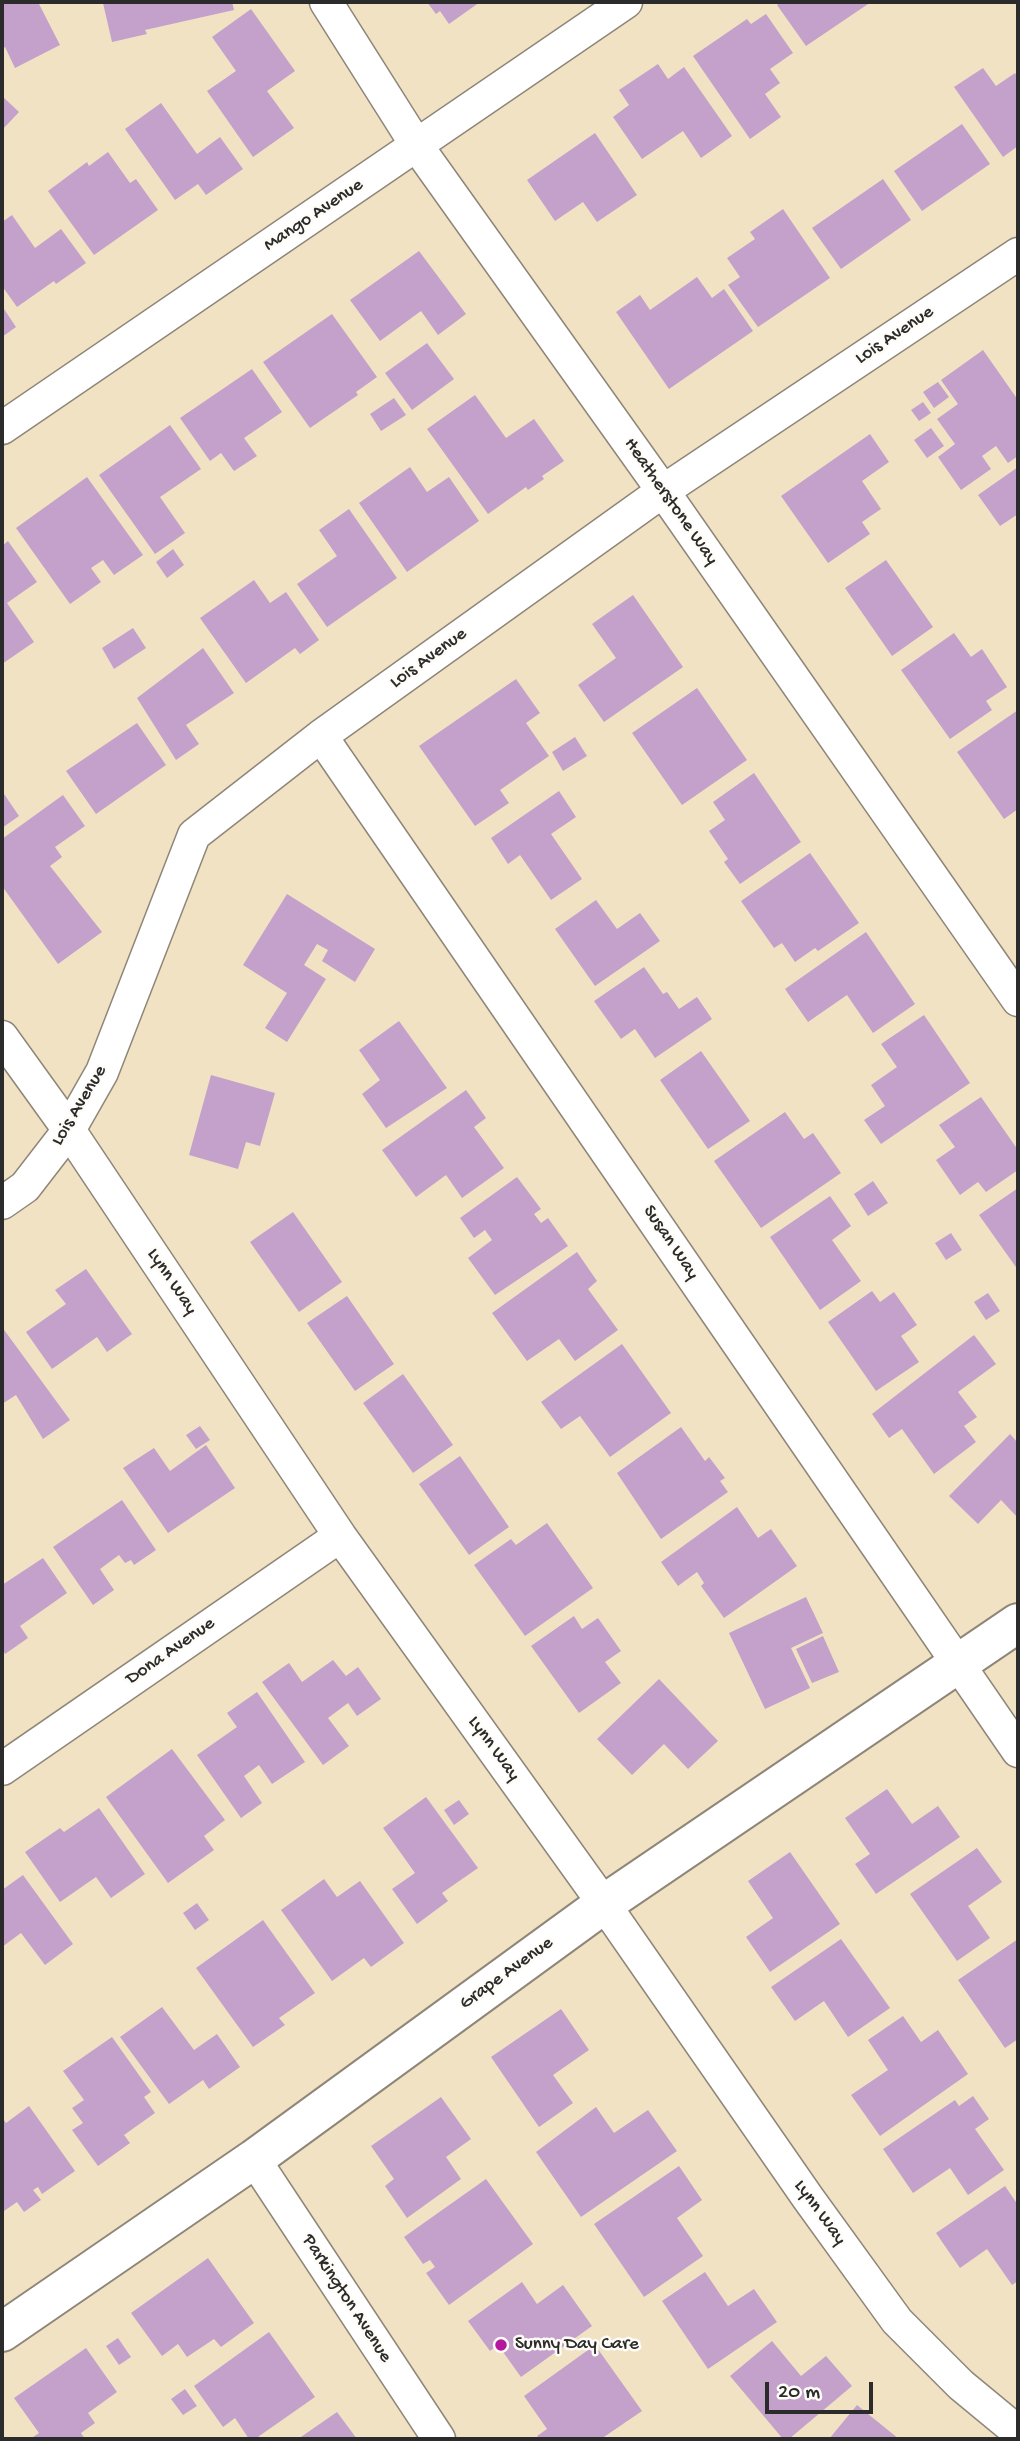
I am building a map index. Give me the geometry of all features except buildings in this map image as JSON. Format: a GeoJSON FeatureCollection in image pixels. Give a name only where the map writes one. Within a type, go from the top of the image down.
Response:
{"type":"FeatureCollection","features":[{"type":"Feature","properties":{"kind":"street","name":"Heatherstone Way"},"geometry":{"type":"LineString","coordinates":[[326,2],[417,146],[663,491],[1018,1000]]}},
{"type":"Feature","properties":{"kind":"street","name":"Mango Avenue"},"geometry":{"type":"LineString","coordinates":[[2,428],[626,2]]}},
{"type":"Feature","properties":{"kind":"street","name":"Lois Avenue"},"geometry":{"type":"LineString","coordinates":[[2,1203],[25,1187],[69,1130],[102,1072],[194,835],[321,736],[663,491],[1018,254]]}},
{"type":"Feature","properties":{"kind":"street","name":"Susan Way"},"geometry":{"type":"LineString","coordinates":[[321,736],[1018,1751]]}},
{"type":"Feature","properties":{"kind":"street","name":"Lynn Way"},"geometry":{"type":"LineString","coordinates":[[2,1037],[69,1130],[340,1536],[604,1903],[808,2198],[897,2321],[961,2385],[1018,2432]]}},
{"type":"Feature","properties":{"kind":"street","name":"Dona Avenue"},"geometry":{"type":"LineString","coordinates":[[2,1769],[340,1536]]}},
{"type":"Feature","properties":{"kind":"street","name":"Grape Avenue"},"geometry":{"type":"LineString","coordinates":[[2,2332],[254,2159],[604,1903],[1018,1623]]}},
{"type":"Feature","properties":{"kind":"street","name":"Parkington Avenue"},"geometry":{"type":"LineString","coordinates":[[254,2159],[439,2439]]}},
{"type":"Feature","properties":{"kind":"place","name":"Sunny Day Care"},"geometry":{"type":"Point","coordinates":[501,2345]}}]}
